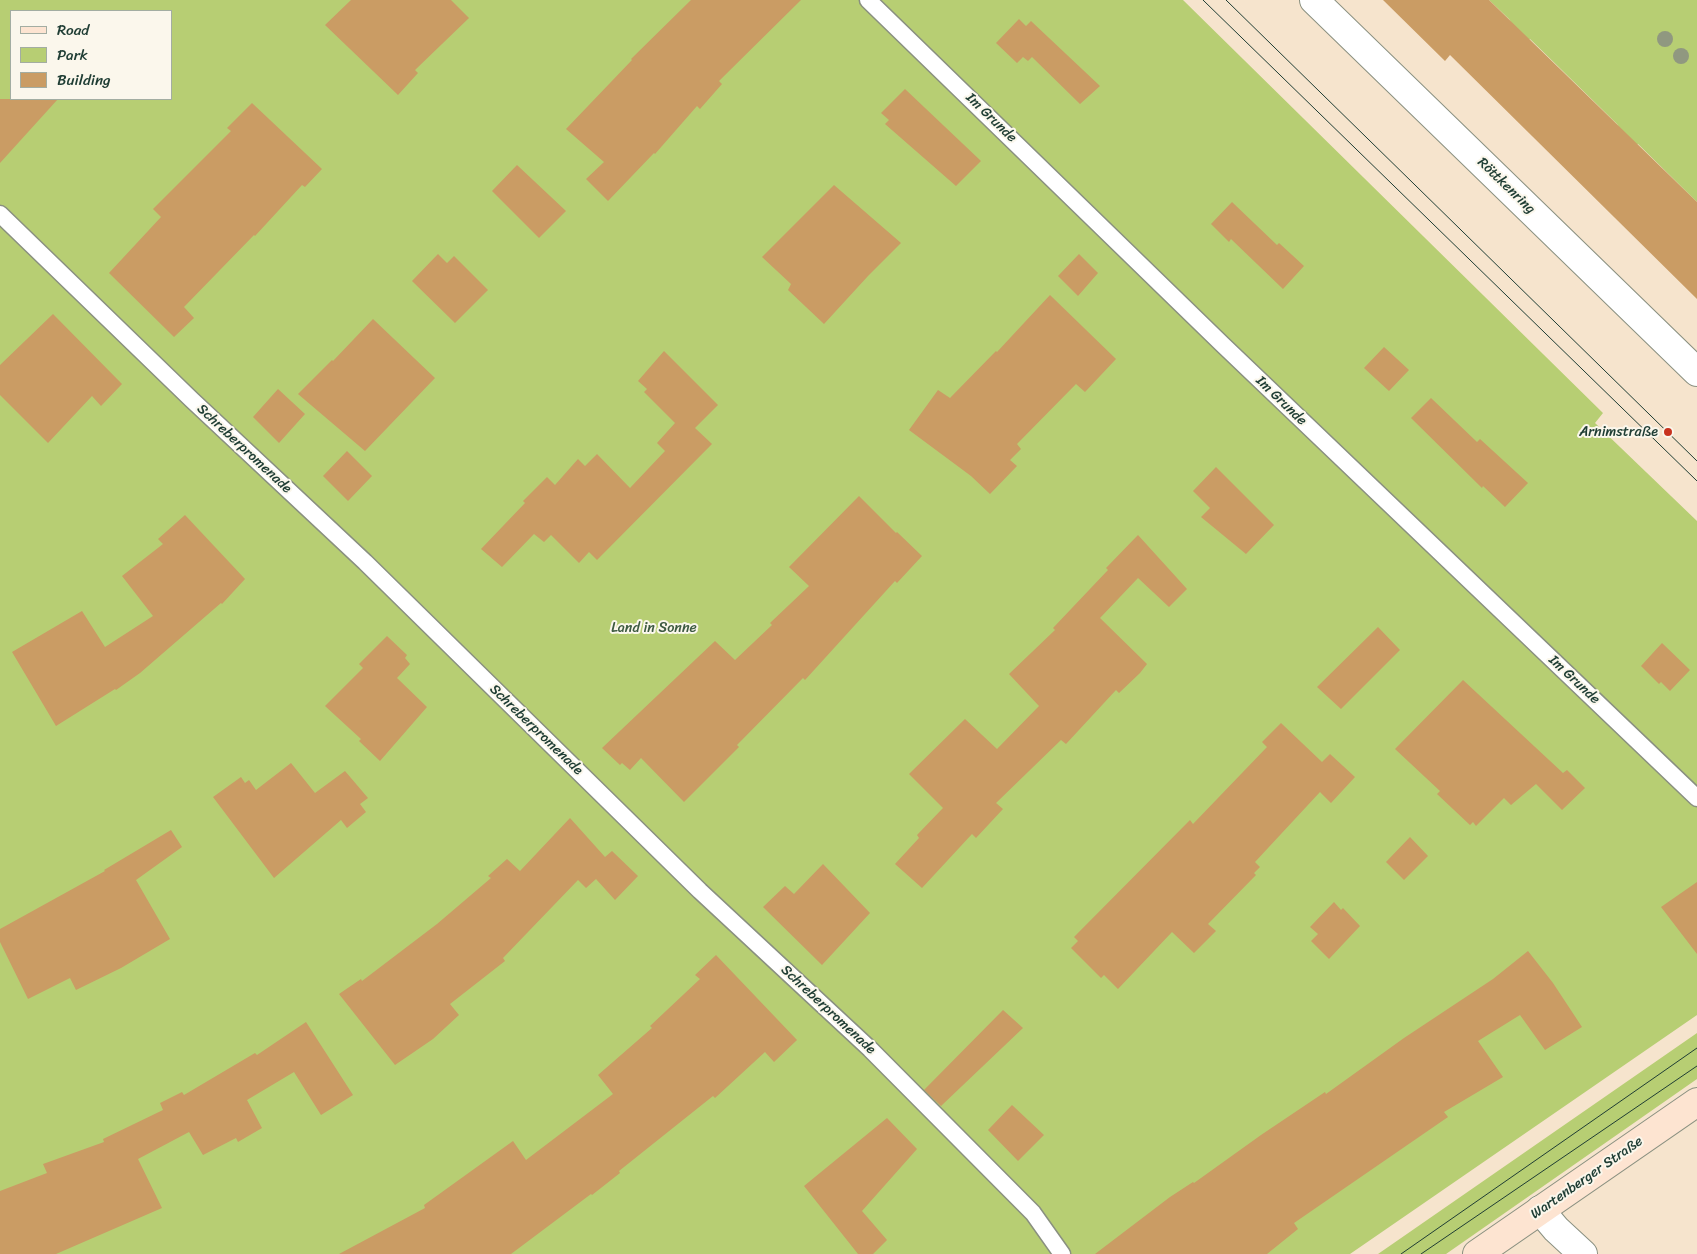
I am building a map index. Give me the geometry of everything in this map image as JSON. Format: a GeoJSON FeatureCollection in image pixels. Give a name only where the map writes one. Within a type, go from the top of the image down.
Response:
{"type":"FeatureCollection","features":[{"type":"Feature","properties":{"kind":"street","name":"Röttkenring"},"geometry":{"type":"LineString","coordinates":[[1314,0],[1697,372]]}},
{"type":"Feature","properties":{"kind":"street","name":"Wartenberger Straße"},"geometry":{"type":"LineString","coordinates":[[1477,1254],[1697,1102]]}},
{"type":"Feature","properties":{"kind":"street"},"geometry":{"type":"LineString","coordinates":[[1540,1210],[1556,1229],[1583,1254]]}},
{"type":"Feature","properties":{"kind":"lane","name":"Im Grunde"},"geometry":{"type":"LineString","coordinates":[[868,0],[1222,344],[1697,798]]}},
{"type":"Feature","properties":{"kind":"lane","name":"Schreberpromenade"},"geometry":{"type":"LineString","coordinates":[[0,214],[192,400],[372,569],[700,891],[870,1049],[1033,1213],[1062,1254]]}},
{"type":"Feature","properties":{"kind":"green space","name":"Land in Sonne"},"geometry":{"type":"Polygon","coordinates":[[[0,0],[1183,0],[1603,413],[1595,423],[1697,521],[1697,1015],[1350,1254],[0,1254],[0,0]]]}},
{"type":"Feature","properties":{"kind":"green space"},"geometry":{"type":"Polygon","coordinates":[[[1489,0],[1697,0],[1697,202],[1638,144],[1633,148],[1617,124],[1530,39],[1525,43],[1509,19],[1489,0]]]}},
{"type":"Feature","properties":{"kind":"green space"},"geometry":{"type":"Polygon","coordinates":[[[1697,1033],[1697,1079],[1446,1254],[1378,1254],[1697,1033]]]}},
{"type":"Feature","properties":{"kind":"building"},"geometry":{"type":"Polygon","coordinates":[[[351,0],[451,0],[469,18],[415,70],[418,73],[398,95],[325,25],[351,0]]]}},
{"type":"Feature","properties":{"kind":"building"},"geometry":{"type":"Polygon","coordinates":[[[691,0],[801,0],[719,81],[722,84],[700,109],[697,106],[655,154],[608,201],[586,179],[604,162],[566,129],[631,59],[691,0]]]}},
{"type":"Feature","properties":{"kind":"building"},"geometry":{"type":"Polygon","coordinates":[[[1383,0],[1489,0],[1697,202],[1697,299],[1450,55],[1445,61],[1383,0]]]}},
{"type":"Feature","properties":{"kind":"building"},"geometry":{"type":"Polygon","coordinates":[[[1019,19],[1026,26],[1031,21],[1100,86],[1080,104],[1032,57],[1028,61],[1023,57],[1017,63],[996,43],[1019,19]]]}},
{"type":"Feature","properties":{"kind":"building"},"geometry":{"type":"Polygon","coordinates":[[[905,89],[981,161],[956,186],[885,124],[889,120],[881,113],[905,89]]]}},
{"type":"Feature","properties":{"kind":"building"},"geometry":{"type":"Polygon","coordinates":[[[0,99],[57,100],[0,163],[0,99]]]}},
{"type":"Feature","properties":{"kind":"building"},"geometry":{"type":"Polygon","coordinates":[[[252,103],[322,169],[305,187],[302,185],[255,236],[184,307],[194,318],[174,337],[109,273],[161,217],[153,209],[231,131],[227,128],[252,103]]]}},
{"type":"Feature","properties":{"kind":"building"},"geometry":{"type":"Polygon","coordinates":[[[517,165],[566,211],[539,238],[492,191],[517,165]]]}},
{"type":"Feature","properties":{"kind":"building"},"geometry":{"type":"Polygon","coordinates":[[[834,185],[901,243],[824,324],[788,290],[791,284],[762,257],[834,185]]]}},
{"type":"Feature","properties":{"kind":"building"},"geometry":{"type":"Polygon","coordinates":[[[1232,202],[1277,245],[1279,243],[1304,266],[1283,289],[1231,239],[1229,242],[1211,224],[1232,202]]]}},
{"type":"Feature","properties":{"kind":"building"},"geometry":{"type":"Polygon","coordinates":[[[438,254],[447,263],[454,256],[488,290],[455,323],[412,281],[438,254]]]}},
{"type":"Feature","properties":{"kind":"building"},"geometry":{"type":"Polygon","coordinates":[[[1079,254],[1098,273],[1078,296],[1058,276],[1079,254]]]}},
{"type":"Feature","properties":{"kind":"building"},"geometry":{"type":"Polygon","coordinates":[[[1050,295],[1116,359],[1085,392],[1076,384],[1017,444],[1021,449],[1010,460],[1017,466],[990,494],[971,476],[909,430],[938,390],[950,398],[997,352],[1050,295]]]}},
{"type":"Feature","properties":{"kind":"building"},"geometry":{"type":"Polygon","coordinates":[[[53,314],[122,384],[101,406],[92,396],[48,443],[0,395],[0,365],[53,314]]]}},
{"type":"Feature","properties":{"kind":"building"},"geometry":{"type":"Polygon","coordinates":[[[373,319],[435,378],[365,451],[298,394],[373,319]]]}},
{"type":"Feature","properties":{"kind":"building"},"geometry":{"type":"Polygon","coordinates":[[[1384,347],[1409,370],[1389,391],[1364,368],[1384,347]]]}},
{"type":"Feature","properties":{"kind":"building"},"geometry":{"type":"Polygon","coordinates":[[[664,351],[718,405],[695,428],[712,444],[597,560],[589,552],[579,563],[551,535],[544,542],[534,534],[502,567],[481,549],[547,477],[555,485],[578,459],[585,466],[597,454],[630,488],[665,451],[657,443],[675,423],[644,392],[647,389],[638,381],[664,351]]]}},
{"type":"Feature","properties":{"kind":"building"},"geometry":{"type":"Polygon","coordinates":[[[278,389],[305,414],[279,443],[253,417],[278,389]]]}},
{"type":"Feature","properties":{"kind":"building"},"geometry":{"type":"Polygon","coordinates":[[[1431,398],[1477,442],[1480,439],[1528,483],[1505,507],[1483,486],[1482,488],[1411,418],[1431,398]]]}},
{"type":"Feature","properties":{"kind":"building"},"geometry":{"type":"Polygon","coordinates":[[[347,451],[372,476],[348,501],[323,476],[347,451]]]}},
{"type":"Feature","properties":{"kind":"building"},"geometry":{"type":"Polygon","coordinates":[[[1216,467],[1274,525],[1246,554],[1201,517],[1210,508],[1193,491],[1216,467]]]}},
{"type":"Feature","properties":{"kind":"building"},"geometry":{"type":"Polygon","coordinates":[[[859,496],[922,556],[897,583],[895,581],[805,680],[803,678],[737,745],[739,747],[684,802],[641,758],[630,770],[622,763],[620,765],[602,748],[715,641],[735,660],[772,625],[770,623],[809,586],[789,567],[859,496]]]}},
{"type":"Feature","properties":{"kind":"building"},"geometry":{"type":"Polygon","coordinates":[[[185,515],[245,579],[222,604],[140,673],[116,690],[56,726],[12,652],[82,611],[105,647],[153,616],[122,576],[163,544],[158,539],[185,515]]]}},
{"type":"Feature","properties":{"kind":"building"},"geometry":{"type":"Polygon","coordinates":[[[1138,535],[1187,589],[1169,607],[1138,578],[1100,618],[1147,664],[1119,693],[1116,690],[1066,744],[1061,740],[996,803],[1003,809],[976,838],[972,834],[922,888],[895,864],[919,838],[917,835],[943,808],[909,774],[965,719],[997,749],[1039,706],[1009,674],[1055,630],[1053,628],[1138,535]]]}},
{"type":"Feature","properties":{"kind":"building"},"geometry":{"type":"Polygon","coordinates":[[[1378,627],[1400,650],[1341,709],[1317,687],[1378,627]]]}},
{"type":"Feature","properties":{"kind":"building"},"geometry":{"type":"Polygon","coordinates":[[[387,636],[407,655],[405,658],[410,664],[397,678],[427,707],[380,761],[359,741],[361,739],[325,706],[363,668],[359,664],[387,636]]]}},
{"type":"Feature","properties":{"kind":"building"},"geometry":{"type":"Polygon","coordinates":[[[1662,643],[1690,670],[1670,691],[1661,682],[1659,684],[1641,666],[1662,643]]]}},
{"type":"Feature","properties":{"kind":"building"},"geometry":{"type":"Polygon","coordinates":[[[1463,680],[1563,773],[1567,770],[1585,788],[1562,810],[1536,784],[1511,805],[1504,798],[1476,826],[1473,822],[1470,825],[1437,794],[1440,791],[1395,749],[1463,680]]]}},
{"type":"Feature","properties":{"kind":"building"},"geometry":{"type":"Polygon","coordinates":[[[1281,723],[1322,762],[1330,754],[1355,777],[1331,803],[1320,792],[1255,862],[1260,867],[1254,873],[1256,875],[1208,924],[1216,931],[1194,953],[1172,932],[1118,989],[1104,975],[1101,978],[1071,948],[1078,941],[1074,937],[1190,820],[1193,824],[1267,747],[1262,742],[1281,723]]]}},
{"type":"Feature","properties":{"kind":"building"},"geometry":{"type":"Polygon","coordinates":[[[291,763],[315,793],[345,771],[368,798],[360,804],[366,812],[347,828],[341,820],[274,878],[213,797],[241,777],[245,783],[249,780],[256,790],[291,763]]]}},
{"type":"Feature","properties":{"kind":"building"},"geometry":{"type":"Polygon","coordinates":[[[570,818],[605,857],[612,851],[638,876],[615,900],[596,879],[586,888],[578,880],[503,958],[505,961],[450,1004],[459,1015],[433,1039],[395,1065],[339,994],[361,979],[362,981],[437,924],[491,878],[488,876],[507,859],[520,871],[570,818]]]}},
{"type":"Feature","properties":{"kind":"building"},"geometry":{"type":"Polygon","coordinates":[[[171,830],[182,847],[136,880],[170,939],[121,968],[76,990],[70,978],[28,999],[0,942],[0,929],[105,871],[171,830]]]}},
{"type":"Feature","properties":{"kind":"building"},"geometry":{"type":"Polygon","coordinates":[[[1410,837],[1428,856],[1404,880],[1386,862],[1410,837]]]}},
{"type":"Feature","properties":{"kind":"building"},"geometry":{"type":"Polygon","coordinates":[[[823,864],[870,913],[822,965],[763,907],[785,886],[794,894],[823,864]]]}},
{"type":"Feature","properties":{"kind":"building"},"geometry":{"type":"Polygon","coordinates":[[[1697,882],[1697,954],[1661,907],[1697,882]]]}},
{"type":"Feature","properties":{"kind":"building"},"geometry":{"type":"Polygon","coordinates":[[[1334,902],[1341,910],[1343,908],[1360,926],[1329,959],[1311,941],[1318,934],[1310,927],[1334,902]]]}},
{"type":"Feature","properties":{"kind":"building"},"geometry":{"type":"Polygon","coordinates":[[[1528,951],[1553,983],[1582,1027],[1545,1050],[1520,1015],[1478,1041],[1503,1077],[1444,1112],[1448,1117],[1294,1223],[1298,1229],[1267,1254],[1095,1254],[1170,1197],[1194,1183],[1325,1092],[1326,1094],[1404,1038],[1493,979],[1528,951]]]}},
{"type":"Feature","properties":{"kind":"building"},"geometry":{"type":"Polygon","coordinates":[[[716,955],[797,1040],[774,1062],[765,1052],[715,1098],[713,1096],[592,1195],[511,1254],[339,1254],[425,1208],[424,1205],[513,1141],[526,1160],[613,1094],[598,1075],[652,1028],[650,1026],[700,979],[695,975],[716,955]]]}},
{"type":"Feature","properties":{"kind":"building"},"geometry":{"type":"Polygon","coordinates":[[[1003,1010],[1023,1028],[941,1106],[924,1090],[1003,1010]]]}},
{"type":"Feature","properties":{"kind":"building"},"geometry":{"type":"Polygon","coordinates":[[[306,1022],[353,1095],[321,1115],[294,1072],[247,1100],[262,1128],[238,1142],[236,1138],[203,1155],[189,1132],[138,1159],[162,1208],[56,1254],[0,1254],[0,1191],[47,1173],[43,1164],[104,1142],[103,1139],[163,1110],[160,1103],[182,1092],[184,1095],[255,1053],[257,1055],[306,1022]]]}},
{"type":"Feature","properties":{"kind":"building"},"geometry":{"type":"Polygon","coordinates":[[[1012,1105],[1044,1135],[1018,1161],[988,1130],[1012,1105]]]}},
{"type":"Feature","properties":{"kind":"building"},"geometry":{"type":"Polygon","coordinates":[[[887,1118],[917,1149],[862,1211],[887,1240],[873,1254],[858,1254],[804,1186],[887,1118]]]}},
{"type":"Feature","properties":{"kind":"tram line"},"geometry":{"type":"LineString","coordinates":[[1203,0],[1697,481]]}},
{"type":"Feature","properties":{"kind":"tram line"},"geometry":{"type":"LineString","coordinates":[[1226,0],[1697,461]]}},
{"type":"Feature","properties":{"kind":"tram line"},"geometry":{"type":"LineString","coordinates":[[1401,1254],[1697,1048]]}},
{"type":"Feature","properties":{"kind":"tram line"},"geometry":{"type":"LineString","coordinates":[[1421,1254],[1697,1066]]}},
{"type":"Feature","properties":{"kind":"place","name":"Arnimstraße"},"geometry":{"type":"Point","coordinates":[1668,432]}}]}
